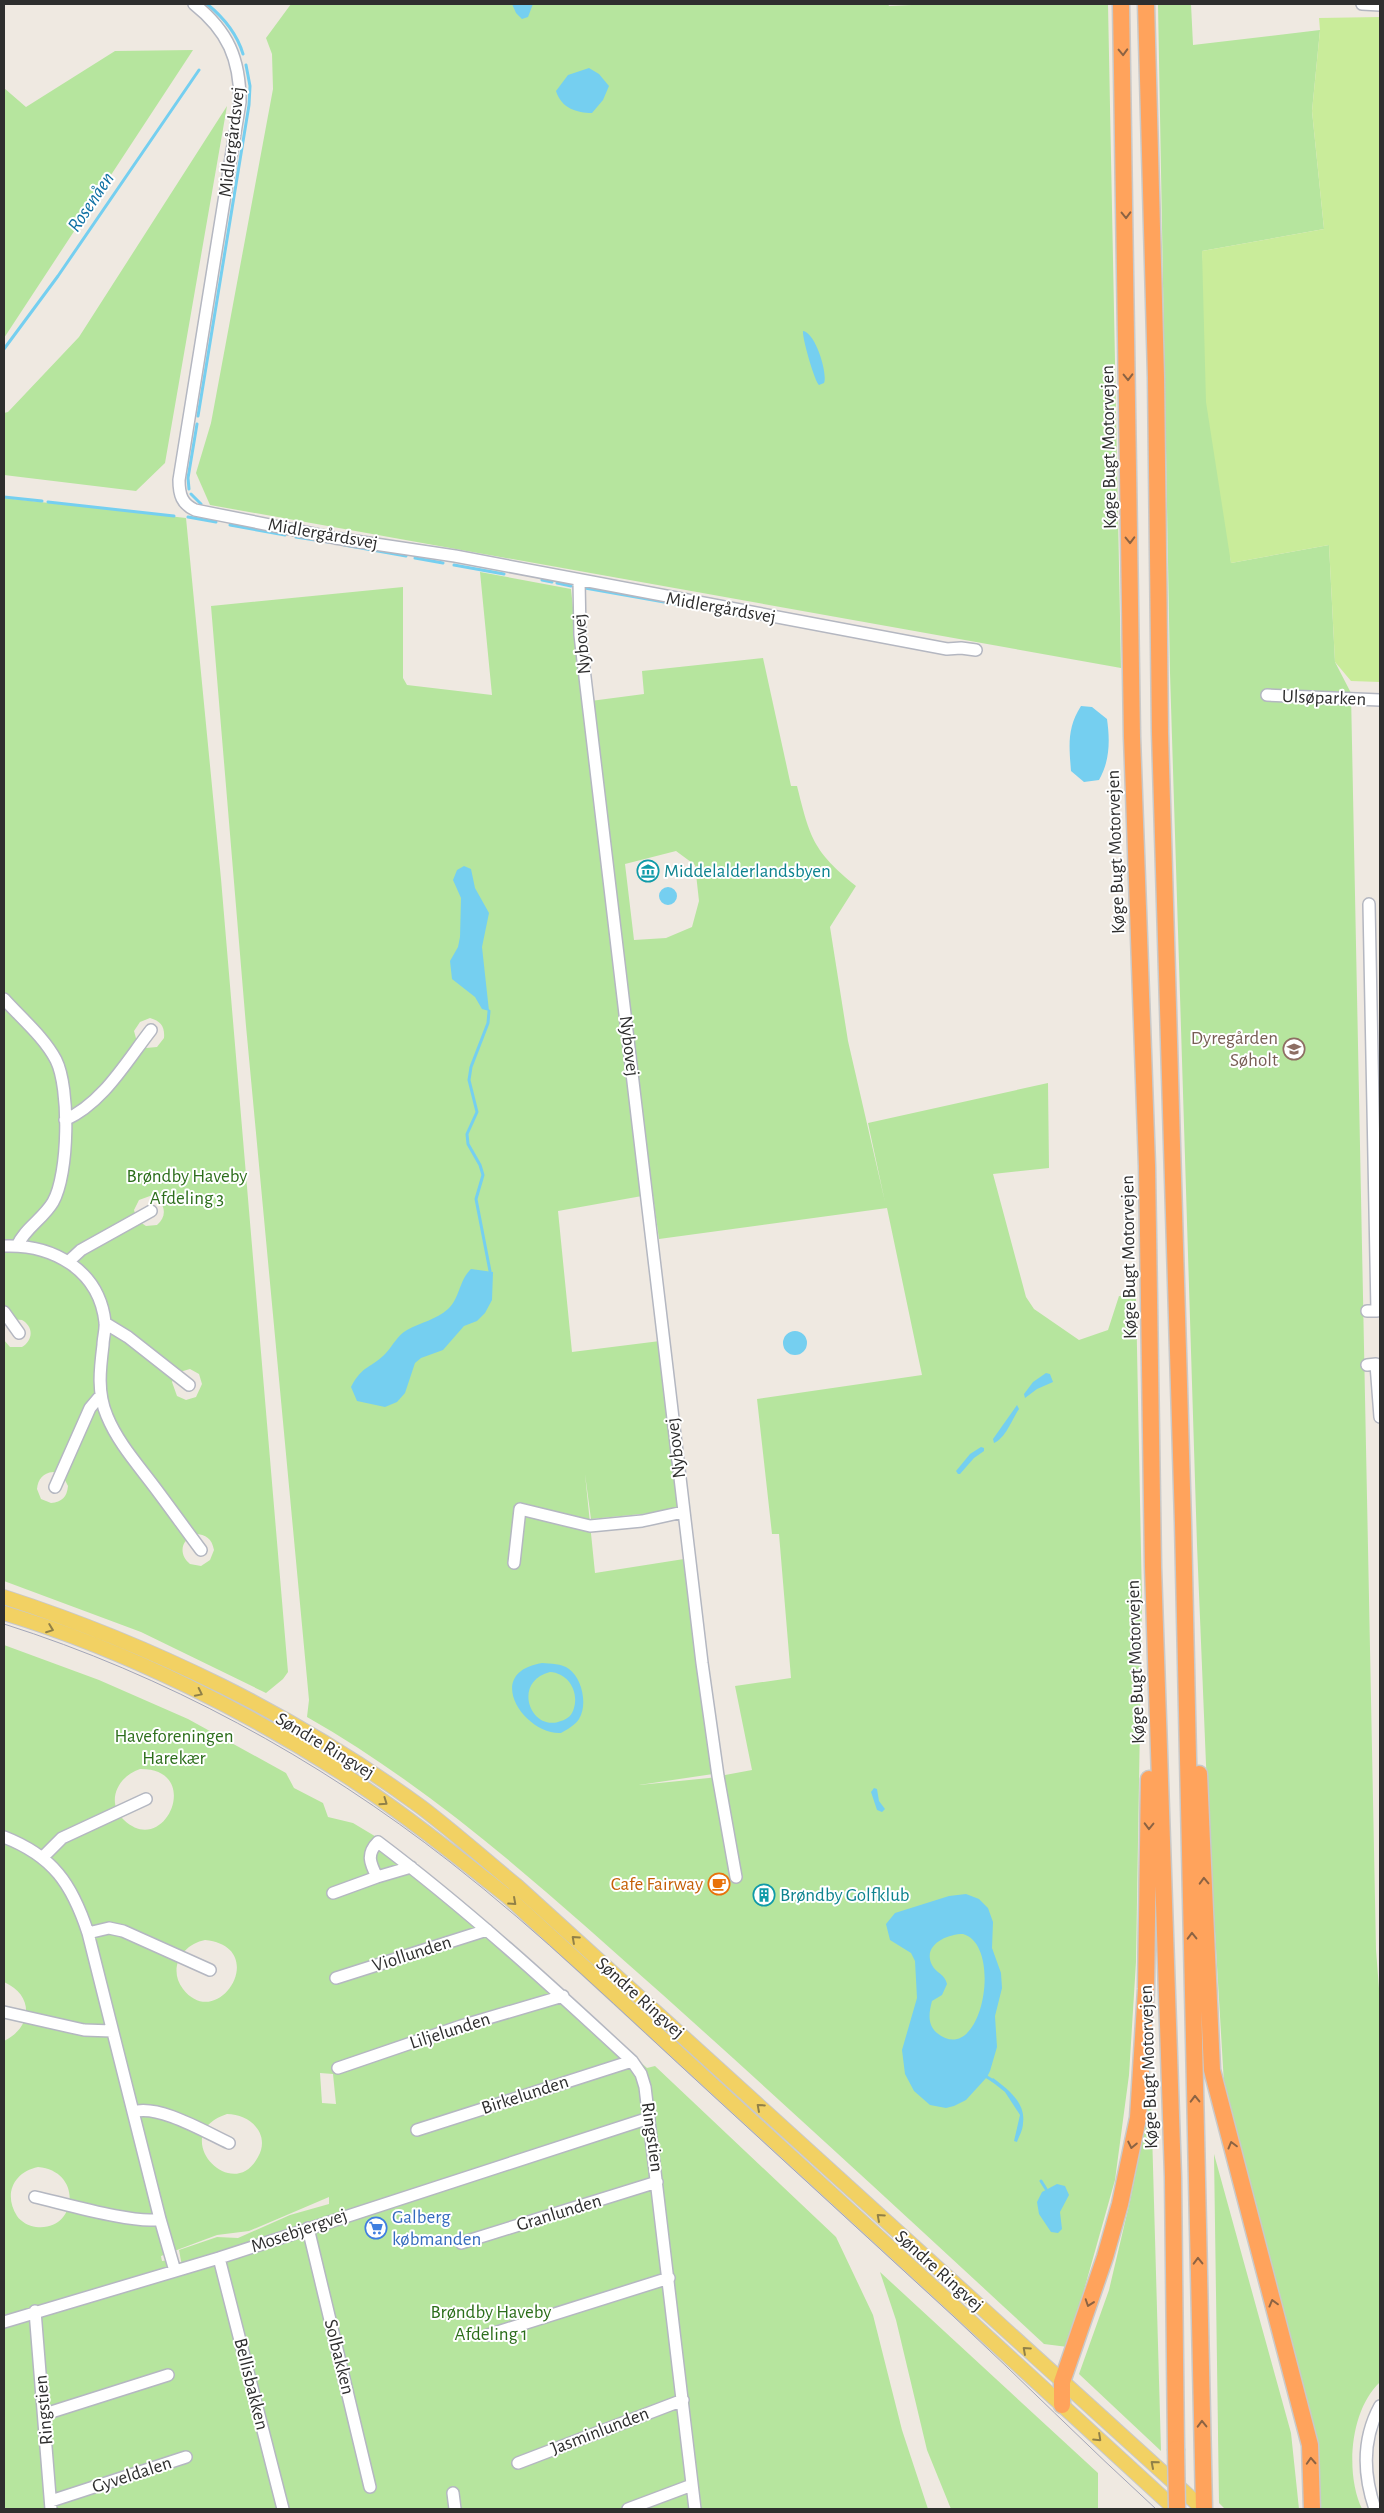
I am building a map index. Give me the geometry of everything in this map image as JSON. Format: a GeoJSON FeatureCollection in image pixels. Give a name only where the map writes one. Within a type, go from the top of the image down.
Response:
{"type":"FeatureCollection","features":[{"type":"Feature","properties":{"kind":"highway","name":"Køge Bugt Motorvejen"},"geometry":{"type":"LineString","coordinates":[[1121,4],[1132,737],[1148,1166],[1153,1567],[1173,2167],[1176,2509]]}},
{"type":"Feature","properties":{"kind":"highway"},"geometry":{"type":"LineString","coordinates":[[1146,4],[1156,377],[1160,733],[1183,1523],[1203,2509]]}},
{"type":"Feature","properties":{"kind":"highway"},"geometry":{"type":"LineString","coordinates":[[1183,1523],[1189,1540],[1212,2070],[1310,2445],[1312,2509]]}},
{"type":"Feature","properties":{"kind":"highway"},"geometry":{"type":"LineString","coordinates":[[1062,2405],[1062,2382],[1105,2257],[1120,2204],[1138,2118],[1146,1989],[1153,1567]]}},
{"type":"Feature","properties":{"kind":"main road","name":"Søndre Ringvej"},"geometry":{"type":"LineString","coordinates":[[4,1597],[128,1643],[202,1677],[322,1741],[421,1807],[517,1886],[1203,2509]]}},
{"type":"Feature","properties":{"kind":"main road","name":"Søndre Ringvej"},"geometry":{"type":"LineString","coordinates":[[4,1614],[117,1655],[252,1719],[360,1785],[414,1823],[508,1897],[1176,2509]]}},
{"type":"Feature","properties":{"kind":"street","name":"Midlergårdsvej"},"geometry":{"type":"LineString","coordinates":[[194,4],[214,23],[232,50],[238,66],[240,102],[178,480],[179,491],[183,501],[195,510],[335,538],[455,556],[947,649],[976,650]]}},
{"type":"Feature","properties":{"kind":"street"},"geometry":{"type":"LineString","coordinates":[[1362,4],[1380,5]]}},
{"type":"Feature","properties":{"kind":"street","name":"Nybovej"},"geometry":{"type":"LineString","coordinates":[[579,580],[580,635],[683,1512],[718,1776],[736,1877]]}},
{"type":"Feature","properties":{"kind":"street","name":"Ulsøparken"},"geometry":{"type":"LineString","coordinates":[[1267,695],[1380,700]]}},
{"type":"Feature","properties":{"kind":"street"},"geometry":{"type":"LineString","coordinates":[[1367,1311],[1378,1310],[1377,1096],[1369,904]]}},
{"type":"Feature","properties":{"kind":"street"},"geometry":{"type":"LineString","coordinates":[[4,999],[45,1043],[56,1060],[64,1080],[64,1163],[61,1184],[53,1202],[40,1219],[21,1236],[17,1246]]}},
{"type":"Feature","properties":{"kind":"street"},"geometry":{"type":"LineString","coordinates":[[65,1120],[82,1112],[94,1102],[151,1030]]}},
{"type":"Feature","properties":{"kind":"street"},"geometry":{"type":"LineString","coordinates":[[68,1262],[81,1250],[151,1212]]}},
{"type":"Feature","properties":{"kind":"street"},"geometry":{"type":"LineString","coordinates":[[4,1246],[39,1248],[68,1262],[84,1274],[93,1286],[105,1323],[100,1370],[101,1395],[107,1416],[116,1433],[201,1550]]}},
{"type":"Feature","properties":{"kind":"street"},"geometry":{"type":"LineString","coordinates":[[4,1312],[19,1334]]}},
{"type":"Feature","properties":{"kind":"street"},"geometry":{"type":"LineString","coordinates":[[105,1323],[128,1337],[189,1385]]}},
{"type":"Feature","properties":{"kind":"street"},"geometry":{"type":"LineString","coordinates":[[1367,1365],[1376,1364],[1380,1417]]}},
{"type":"Feature","properties":{"kind":"street"},"geometry":{"type":"LineString","coordinates":[[55,1487],[90,1408],[101,1395]]}},
{"type":"Feature","properties":{"kind":"street"},"geometry":{"type":"LineString","coordinates":[[514,1563],[520,1509],[590,1526],[642,1521],[683,1512]]}},
{"type":"Feature","properties":{"kind":"street"},"geometry":{"type":"LineString","coordinates":[[43,1857],[62,1838],[146,1799]]}},
{"type":"Feature","properties":{"kind":"street"},"geometry":{"type":"LineString","coordinates":[[4,1837],[43,1857],[64,1880],[77,1900],[88,1933],[160,2219],[175,2271]]}},
{"type":"Feature","properties":{"kind":"street","name":"Ringstien"},"geometry":{"type":"LineString","coordinates":[[377,1877],[370,1857],[372,1848],[378,1842],[487,1930],[563,1996],[632,2061],[641,2074],[645,2088],[657,2182],[695,2509]]}},
{"type":"Feature","properties":{"kind":"street"},"geometry":{"type":"LineString","coordinates":[[333,1893],[411,1867]]}},
{"type":"Feature","properties":{"kind":"street"},"geometry":{"type":"LineString","coordinates":[[88,1933],[109,1928],[123,1931],[210,1970]]}},
{"type":"Feature","properties":{"kind":"street","name":"Viollunden"},"geometry":{"type":"LineString","coordinates":[[336,1978],[487,1930]]}},
{"type":"Feature","properties":{"kind":"street","name":"Liljelunden"},"geometry":{"type":"LineString","coordinates":[[338,2068],[461,2026],[563,1996]]}},
{"type":"Feature","properties":{"kind":"street"},"geometry":{"type":"LineString","coordinates":[[4,2012],[84,2030],[112,2031]]}},
{"type":"Feature","properties":{"kind":"street","name":"Birkelunden"},"geometry":{"type":"LineString","coordinates":[[417,2130],[632,2061]]}},
{"type":"Feature","properties":{"kind":"street"},"geometry":{"type":"LineString","coordinates":[[133,2112],[142,2109],[156,2111],[229,2143]]}},
{"type":"Feature","properties":{"kind":"street","name":"Mosebjergvej"},"geometry":{"type":"LineString","coordinates":[[4,2322],[35,2311],[219,2258],[649,2118]]}},
{"type":"Feature","properties":{"kind":"street","name":"Granlunden"},"geometry":{"type":"LineString","coordinates":[[461,2243],[657,2182]]}},
{"type":"Feature","properties":{"kind":"street"},"geometry":{"type":"LineString","coordinates":[[35,2197],[134,2219],[148,2221],[160,2219]]}},
{"type":"Feature","properties":{"kind":"street","name":"Solbakken"},"geometry":{"type":"LineString","coordinates":[[308,2228],[370,2486]]}},
{"type":"Feature","properties":{"kind":"street","name":"Bellisbakken"},"geometry":{"type":"LineString","coordinates":[[219,2258],[284,2509]]}},
{"type":"Feature","properties":{"kind":"street"},"geometry":{"type":"LineString","coordinates":[[488,2335],[668,2278]]}},
{"type":"Feature","properties":{"kind":"street","name":"Ringstien"},"geometry":{"type":"LineString","coordinates":[[35,2311],[45,2414],[51,2505]]}},
{"type":"Feature","properties":{"kind":"street"},"geometry":{"type":"LineString","coordinates":[[45,2414],[168,2375]]}},
{"type":"Feature","properties":{"kind":"street","name":"Jasminlunden"},"geometry":{"type":"LineString","coordinates":[[518,2463],[683,2400]]}},
{"type":"Feature","properties":{"kind":"street"},"geometry":{"type":"LineString","coordinates":[[1375,2509],[1366,2473],[1366,2455],[1368,2437],[1380,2406]]}},
{"type":"Feature","properties":{"kind":"street","name":"Gyveldalen"},"geometry":{"type":"LineString","coordinates":[[51,2505],[186,2457]]}},
{"type":"Feature","properties":{"kind":"street"},"geometry":{"type":"LineString","coordinates":[[628,2509],[692,2485]]}},
{"type":"Feature","properties":{"kind":"street"},"geometry":{"type":"LineString","coordinates":[[453,2493],[455,2509]]}},
{"type":"Feature","properties":{"kind":"green space"},"geometry":{"type":"Polygon","coordinates":[[[291,4],[888,4],[889,6],[934,4],[1108,4],[1121,668],[210,505],[196,473],[211,423],[273,89],[272,54],[266,38],[291,4]]]}},
{"type":"Feature","properties":{"kind":"green space"},"geometry":{"type":"Polygon","coordinates":[[[1158,4],[1191,4],[1193,45],[1320,30],[1312,111],[1324,229],[1202,251],[1231,563],[1329,545],[1335,662],[1351,693],[1376,1950],[1380,2001],[1380,2382],[1370,2394],[1362,2409],[1353,2443],[1353,2478],[1362,2509],[1319,2509],[1224,2084],[1208,1813],[1197,1545],[1170,673],[1158,4]]]}},
{"type":"Feature","properties":{"kind":"green space"},"geometry":{"type":"Polygon","coordinates":[[[1380,17],[1380,682],[1351,681],[1335,662],[1329,545],[1231,563],[1206,402],[1202,251],[1324,229],[1312,111],[1320,30],[1319,18],[1380,17]]]}},
{"type":"Feature","properties":{"kind":"green space"},"geometry":{"type":"Polygon","coordinates":[[[193,50],[4,338],[4,88],[26,107],[115,51],[193,50]]]}},
{"type":"Feature","properties":{"kind":"green space"},"geometry":{"type":"Polygon","coordinates":[[[227,106],[165,463],[136,491],[4,475],[4,413],[8,412],[79,337],[227,106]]]}},
{"type":"Feature","properties":{"kind":"green space","name":"Brøndby Haveby Afdeling 3"},"geometry":{"type":"Polygon","coordinates":[[[4,498],[186,518],[221,879],[288,1672],[283,1679],[266,1693],[141,1632],[4,1581],[4,1340],[10,1347],[22,1347],[26,1344],[31,1334],[29,1326],[22,1320],[11,1319],[4,1326],[4,498]],[[150,1018],[140,1022],[134,1031],[137,1042],[146,1048],[157,1047],[164,1038],[162,1025],[150,1018]],[[150,1196],[139,1200],[134,1210],[137,1220],[146,1226],[157,1225],[162,1220],[164,1214],[160,1201],[150,1196]],[[190,1369],[176,1373],[172,1382],[177,1396],[186,1400],[196,1397],[202,1384],[199,1374],[190,1369]],[[53,1472],[46,1474],[40,1479],[37,1489],[41,1499],[51,1503],[58,1501],[65,1496],[68,1486],[63,1476],[53,1472]],[[195,1534],[184,1543],[183,1552],[190,1564],[201,1566],[210,1560],[214,1550],[208,1538],[195,1534]]]}},
{"type":"Feature","properties":{"kind":"green space","name":"Brøndby Golfklub"},"geometry":{"type":"Polygon","coordinates":[[[480,572],[571,589],[583,702],[644,694],[642,671],[763,658],[791,786],[797,786],[810,831],[822,853],[830,863],[856,886],[830,927],[848,1041],[885,1202],[868,1123],[1048,1083],[1049,1168],[993,1174],[1026,1297],[1034,1309],[1079,1340],[1108,1330],[1119,1296],[1136,1298],[1142,1602],[1136,1962],[1129,2075],[1115,2180],[1068,2347],[1044,2344],[711,2038],[536,1883],[448,1812],[402,1778],[356,1746],[307,1717],[309,1700],[246,1026],[211,606],[403,587],[403,678],[407,685],[492,695],[480,572]],[[676,851],[625,864],[634,940],[666,938],[692,927],[699,901],[695,865],[676,851]],[[635,1066],[642,1196],[558,1211],[572,1352],[660,1341],[682,1510],[591,1519],[585,1474],[595,1573],[684,1559],[713,1774],[639,1785],[709,1778],[752,1770],[735,1686],[791,1678],[779,1534],[772,1534],[757,1399],[922,1375],[887,1208],[659,1239],[635,1066]]]}},
{"type":"Feature","properties":{"kind":"green space"},"geometry":{"type":"Polygon","coordinates":[[[4,1645],[99,1680],[188,1719],[286,1773],[294,1788],[323,1803],[328,1817],[353,1823],[378,1838],[485,1924],[647,2068],[655,2066],[836,2237],[873,2315],[902,2430],[928,2509],[4,2509],[4,2328],[116,2286],[4,2315],[4,2041],[14,2035],[20,2028],[25,2020],[26,2011],[21,1995],[4,1982],[4,1645]],[[140,1769],[132,1772],[120,1783],[117,1790],[115,1805],[118,1813],[124,1820],[139,1829],[153,1828],[164,1821],[171,1809],[174,1795],[170,1782],[159,1773],[140,1769]],[[205,1940],[190,1946],[184,1952],[177,1965],[178,1981],[183,1989],[197,2000],[211,2001],[223,1995],[232,1984],[237,1970],[235,1957],[225,1946],[205,1940]],[[320,2073],[322,2103],[336,2104],[333,2074],[320,2073]],[[227,2114],[210,2124],[202,2136],[203,2149],[210,2161],[221,2170],[234,2174],[247,2170],[258,2157],[261,2149],[262,2141],[256,2127],[243,2117],[227,2114]],[[38,2167],[23,2174],[13,2185],[11,2192],[13,2208],[17,2216],[25,2223],[36,2227],[50,2226],[60,2220],[67,2211],[70,2200],[68,2189],[63,2179],[53,2171],[38,2167]],[[329,2197],[249,2231],[217,2235],[161,2256],[162,2261],[169,2260],[168,2267],[182,2266],[179,2250],[217,2237],[238,2238],[290,2215],[329,2204],[329,2197]]]}},
{"type":"Feature","properties":{"kind":"green space"},"geometry":{"type":"Polygon","coordinates":[[[1151,2096],[1161,2451],[1079,2374],[1109,2290],[1130,2201],[1151,2096]]]}},
{"type":"Feature","properties":{"kind":"green space"},"geometry":{"type":"Polygon","coordinates":[[[1214,2154],[1291,2433],[1299,2509],[1225,2509],[1219,2503],[1214,2154]]]}},
{"type":"Feature","properties":{"kind":"green space"},"geometry":{"type":"Polygon","coordinates":[[[880,2272],[1098,2473],[1098,2509],[951,2509],[927,2450],[896,2320],[880,2272]]]}},
{"type":"Feature","properties":{"kind":"water"},"geometry":{"type":"Polygon","coordinates":[[[512,4],[533,4],[528,17],[522,19],[516,13],[512,4]]]}},
{"type":"Feature","properties":{"kind":"water"},"geometry":{"type":"Polygon","coordinates":[[[589,68],[599,74],[609,86],[603,100],[592,113],[575,111],[562,102],[556,91],[568,75],[589,68]]]}},
{"type":"Feature","properties":{"kind":"water"},"geometry":{"type":"Polygon","coordinates":[[[803,331],[812,338],[820,354],[825,378],[824,383],[819,385],[809,360],[803,331]]]}},
{"type":"Feature","properties":{"kind":"water"},"geometry":{"type":"Polygon","coordinates":[[[1081,706],[1092,707],[1107,719],[1109,735],[1107,758],[1099,780],[1084,782],[1071,771],[1071,729],[1081,706]]]}},
{"type":"Feature","properties":{"kind":"water"},"geometry":{"type":"Polygon","coordinates":[[[464,866],[471,869],[475,888],[489,913],[482,947],[489,1011],[482,1009],[475,997],[452,979],[450,961],[458,947],[460,937],[461,898],[453,880],[457,870],[464,866]]]}},
{"type":"Feature","properties":{"kind":"water"},"geometry":{"type":"Polygon","coordinates":[[[668,887],[674,890],[677,896],[674,902],[668,905],[662,902],[659,896],[662,890],[668,887]]]}},
{"type":"Feature","properties":{"kind":"water"},"geometry":{"type":"Polygon","coordinates":[[[471,1269],[493,1272],[492,1300],[485,1313],[477,1321],[464,1326],[443,1350],[421,1358],[415,1363],[405,1393],[397,1402],[385,1407],[357,1401],[351,1387],[359,1374],[381,1358],[404,1332],[438,1316],[448,1309],[455,1300],[464,1278],[471,1269]]]}},
{"type":"Feature","properties":{"kind":"water"},"geometry":{"type":"Polygon","coordinates":[[[795,1331],[803,1335],[807,1343],[803,1351],[795,1355],[787,1351],[783,1343],[787,1335],[795,1331]]]}},
{"type":"Feature","properties":{"kind":"water"},"geometry":{"type":"Polygon","coordinates":[[[1046,1373],[1050,1374],[1053,1382],[1037,1389],[1025,1398],[1024,1394],[1033,1382],[1046,1373]]]}},
{"type":"Feature","properties":{"kind":"water"},"geometry":{"type":"Polygon","coordinates":[[[1017,1405],[1019,1409],[1008,1428],[1002,1437],[994,1443],[993,1439],[1017,1405]]]}},
{"type":"Feature","properties":{"kind":"water"},"geometry":{"type":"Polygon","coordinates":[[[981,1447],[984,1448],[984,1451],[958,1474],[956,1471],[970,1454],[981,1447]]]}},
{"type":"Feature","properties":{"kind":"water"},"geometry":{"type":"Polygon","coordinates":[[[542,1663],[566,1667],[574,1673],[580,1685],[583,1699],[582,1713],[579,1719],[561,1733],[547,1731],[534,1724],[523,1714],[512,1690],[515,1678],[524,1669],[542,1663]],[[550,1672],[538,1677],[531,1686],[528,1695],[534,1713],[541,1720],[550,1723],[568,1718],[571,1715],[575,1702],[575,1695],[571,1684],[567,1679],[550,1672]]]}},
{"type":"Feature","properties":{"kind":"water"},"geometry":{"type":"Polygon","coordinates":[[[874,1788],[877,1789],[879,1801],[885,1809],[882,1812],[877,1810],[871,1792],[874,1788]]]}},
{"type":"Feature","properties":{"kind":"water"},"geometry":{"type":"Polygon","coordinates":[[[966,1894],[979,1899],[988,1908],[993,1922],[992,1948],[1001,1973],[1002,1988],[995,2016],[997,2047],[990,2071],[987,2077],[966,2100],[946,2108],[930,2105],[914,2091],[905,2074],[902,2050],[917,1998],[915,1961],[911,1953],[890,1940],[886,1924],[895,1913],[949,1896],[966,1894]],[[963,1934],[950,1936],[933,1946],[930,1952],[932,1965],[947,1984],[942,1995],[932,2001],[930,2022],[937,2033],[953,2040],[966,2034],[976,2020],[982,2001],[985,1980],[983,1959],[976,1943],[963,1934]]]}},
{"type":"Feature","properties":{"kind":"water"},"geometry":{"type":"Polygon","coordinates":[[[993,2078],[1015,2097],[1022,2109],[1023,2126],[1017,2142],[1014,2141],[1020,2115],[1005,2092],[991,2081],[993,2078]]]}},
{"type":"Feature","properties":{"kind":"water"},"geometry":{"type":"Polygon","coordinates":[[[1057,2184],[1065,2186],[1069,2195],[1060,2212],[1062,2229],[1058,2233],[1051,2232],[1039,2214],[1037,2202],[1042,2192],[1057,2184]]]}},
{"type":"Feature","properties":{"kind":"waterway","name":"Rosenåen"},"geometry":{"type":"LineString","coordinates":[[207,4],[229,26],[243,54]]}},
{"type":"Feature","properties":{"kind":"waterway"},"geometry":{"type":"LineString","coordinates":[[198,416],[249,105],[250,86],[246,65]]}},
{"type":"Feature","properties":{"kind":"waterway","name":"Rosenåen"},"geometry":{"type":"LineString","coordinates":[[4,349],[58,276],[199,70]]}},
{"type":"Feature","properties":{"kind":"waterway"},"geometry":{"type":"LineString","coordinates":[[189,489],[188,478],[197,424]]}},
{"type":"Feature","properties":{"kind":"waterway"},"geometry":{"type":"LineString","coordinates":[[191,494],[201,504]]}},
{"type":"Feature","properties":{"kind":"waterway"},"geometry":{"type":"LineString","coordinates":[[4,497],[42,501]]}},
{"type":"Feature","properties":{"kind":"waterway"},"geometry":{"type":"LineString","coordinates":[[48,502],[174,516]]}},
{"type":"Feature","properties":{"kind":"waterway"},"geometry":{"type":"LineString","coordinates":[[188,517],[216,522]]}},
{"type":"Feature","properties":{"kind":"waterway"},"geometry":{"type":"LineString","coordinates":[[230,525],[285,535]]}},
{"type":"Feature","properties":{"kind":"waterway"},"geometry":{"type":"LineString","coordinates":[[296,537],[328,542]]}},
{"type":"Feature","properties":{"kind":"waterway"},"geometry":{"type":"LineString","coordinates":[[344,545],[406,556]]}},
{"type":"Feature","properties":{"kind":"waterway"},"geometry":{"type":"LineString","coordinates":[[415,558],[443,563]]}},
{"type":"Feature","properties":{"kind":"waterway"},"geometry":{"type":"LineString","coordinates":[[454,565],[504,574]]}},
{"type":"Feature","properties":{"kind":"waterway"},"geometry":{"type":"LineString","coordinates":[[542,580],[552,582]]}},
{"type":"Feature","properties":{"kind":"waterway"},"geometry":{"type":"LineString","coordinates":[[557,583],[571,586]]}},
{"type":"Feature","properties":{"kind":"waterway"},"geometry":{"type":"LineString","coordinates":[[585,588],[749,617]]}},
{"type":"Feature","properties":{"kind":"waterway"},"geometry":{"type":"LineString","coordinates":[[489,1011],[488,1023],[471,1067],[469,1080],[477,1112],[467,1134],[468,1144],[480,1165],[483,1175],[476,1199],[490,1271]]}},
{"type":"Feature","properties":{"kind":"waterway"},"geometry":{"type":"LineString","coordinates":[[987,2077],[995,2082]]}},
{"type":"Feature","properties":{"kind":"waterway"},"geometry":{"type":"LineString","coordinates":[[1041,2181],[1046,2189]]}},
{"type":"Feature","properties":{"kind":"tram line"},"geometry":{"type":"LineString","coordinates":[[4,1624],[123,1668],[181,1694],[238,1723],[293,1754],[347,1788],[450,1862],[582,1974],[953,2316],[1156,2509]]}},
{"type":"Feature","properties":{"kind":"place","name":"Middelalderlandsbyen"},"geometry":{"type":"Point","coordinates":[648,871]}},
{"type":"Feature","properties":{"kind":"place","name":"Dyregården Søholt"},"geometry":{"type":"Point","coordinates":[1294,1049]}},
{"type":"Feature","properties":{"kind":"place","name":"Cafe Fairway"},"geometry":{"type":"Point","coordinates":[719,1884]}},
{"type":"Feature","properties":{"kind":"place","name":"Brøndby Golfklub"},"geometry":{"type":"Point","coordinates":[764,1895]}},
{"type":"Feature","properties":{"kind":"place","name":"Galberg købmanden"},"geometry":{"type":"Point","coordinates":[376,2228]}},
{"type":"Feature","properties":{"kind":"park label","name":"Haveforeningen Harekær"},"geometry":{"type":"Point","coordinates":[174,1747]}},
{"type":"Feature","properties":{"kind":"park label","name":"Brøndby Haveby Afdeling 1"},"geometry":{"type":"Point","coordinates":[491,2323]}}]}
